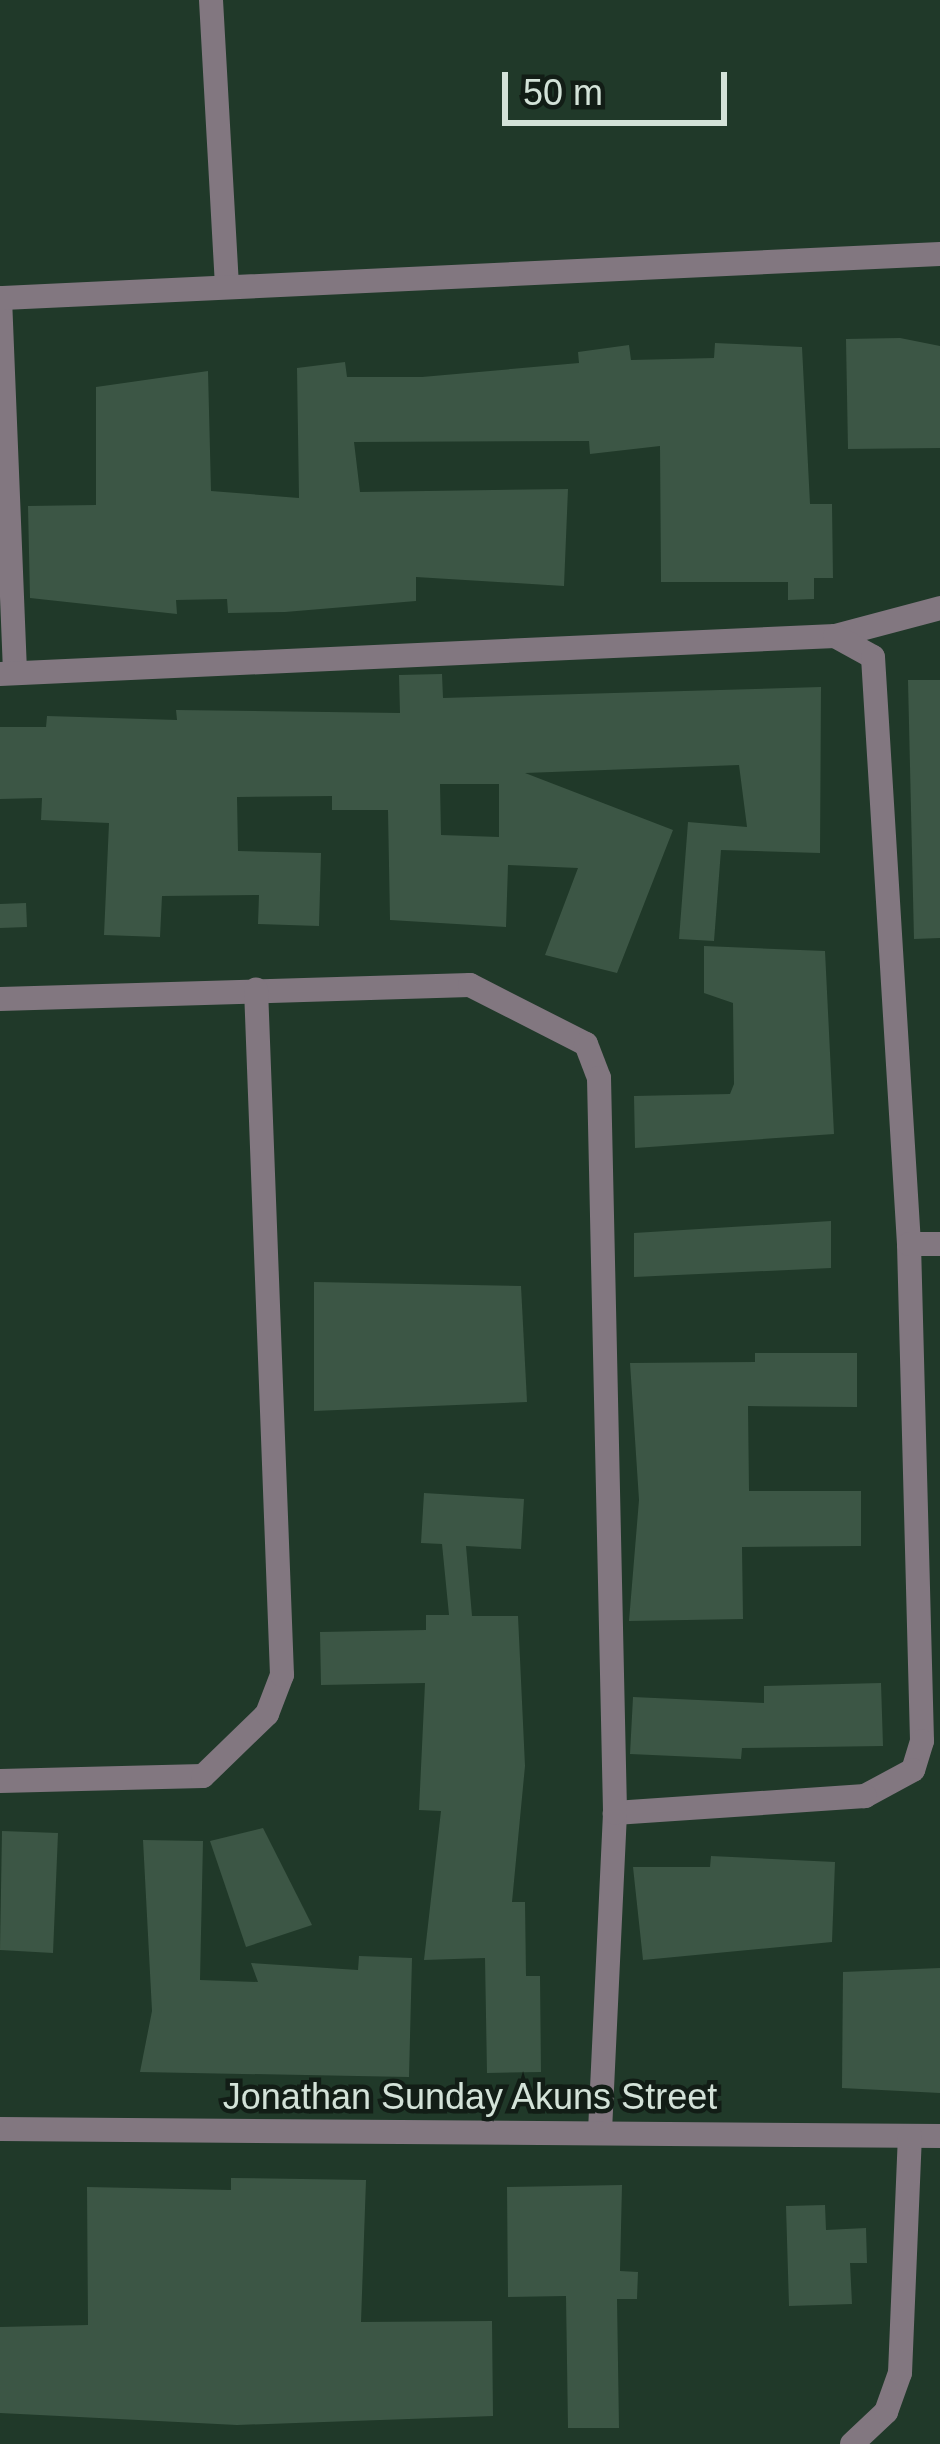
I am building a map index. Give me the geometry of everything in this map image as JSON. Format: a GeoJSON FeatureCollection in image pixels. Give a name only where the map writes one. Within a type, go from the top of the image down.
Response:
{"type":"FeatureCollection","features":[{"type":"Feature","properties":{"kind":"street"},"geometry":{"type":"LineString","coordinates":[[211,0],[227,287]]}},
{"type":"Feature","properties":{"kind":"street"},"geometry":{"type":"LineString","coordinates":[[940,254],[2,298],[7,673],[835,637],[940,608]]}},
{"type":"Feature","properties":{"kind":"street"},"geometry":{"type":"LineString","coordinates":[[615,1813],[865,1796],[913,1770],[922,1741],[909,1244],[877,670],[860,645],[835,637]]}},
{"type":"Feature","properties":{"kind":"street"},"geometry":{"type":"LineString","coordinates":[[0,998],[470,985],[586,1043],[599,1078],[615,1813],[600,2126]]}},
{"type":"Feature","properties":{"kind":"street"},"geometry":{"type":"LineString","coordinates":[[0,1780],[203,1776],[256,1729],[282,1675],[256,989]]}},
{"type":"Feature","properties":{"kind":"street"},"geometry":{"type":"LineString","coordinates":[[909,1244],[940,1244]]}},
{"type":"Feature","properties":{"kind":"street","name":"Jonathan Sunday Akuns Street"},"geometry":{"type":"LineString","coordinates":[[0,2129],[600,2126],[940,2136]]}},
{"type":"Feature","properties":{"kind":"street"},"geometry":{"type":"LineString","coordinates":[[864,2440],[886,2412],[906,2343],[910,2136]]}},
{"type":"Feature","properties":{"kind":"building"},"geometry":{"type":"Polygon","coordinates":[[[900,338],[940,346],[940,448],[848,449],[846,339],[900,338]]]}},
{"type":"Feature","properties":{"kind":"building"},"geometry":{"type":"Polygon","coordinates":[[[715,343],[802,347],[810,504],[832,504],[833,578],[814,578],[814,599],[788,600],[788,582],[661,582],[660,446],[590,454],[589,441],[354,442],[360,492],[568,489],[564,586],[416,577],[416,601],[285,612],[228,613],[227,599],[176,600],[177,614],[30,598],[28,506],[96,505],[96,387],[208,371],[211,491],[299,498],[297,368],[345,362],[347,377],[422,377],[579,363],[578,352],[629,345],[631,360],[714,358],[715,343]]]}},
{"type":"Feature","properties":{"kind":"building"},"geometry":{"type":"Polygon","coordinates":[[[442,674],[443,698],[821,687],[820,853],[721,850],[714,941],[679,939],[688,822],[747,827],[739,765],[525,773],[673,830],[617,973],[545,955],[578,868],[508,865],[506,927],[390,920],[388,810],[332,810],[332,796],[237,797],[238,851],[321,853],[319,926],[258,924],[259,895],[162,896],[160,937],[104,935],[109,823],[41,820],[42,798],[0,799],[0,727],[46,727],[47,716],[177,720],[176,710],[400,713],[399,675],[442,674]],[[440,784],[441,835],[499,837],[499,784],[440,784]]]}},
{"type":"Feature","properties":{"kind":"building"},"geometry":{"type":"Polygon","coordinates":[[[908,680],[940,680],[940,938],[914,939],[908,680]]]}},
{"type":"Feature","properties":{"kind":"building"},"geometry":{"type":"Polygon","coordinates":[[[26,903],[27,927],[0,928],[0,904],[26,903]]]}},
{"type":"Feature","properties":{"kind":"building"},"geometry":{"type":"Polygon","coordinates":[[[704,946],[825,951],[834,1134],[635,1148],[634,1096],[730,1094],[734,1084],[733,1003],[704,993],[704,946]]]}},
{"type":"Feature","properties":{"kind":"building"},"geometry":{"type":"Polygon","coordinates":[[[831,1221],[831,1268],[634,1277],[634,1233],[831,1221]]]}},
{"type":"Feature","properties":{"kind":"building"},"geometry":{"type":"Polygon","coordinates":[[[314,1282],[521,1286],[527,1402],[314,1411],[314,1282]]]}},
{"type":"Feature","properties":{"kind":"building"},"geometry":{"type":"Polygon","coordinates":[[[755,1353],[857,1353],[857,1407],[748,1406],[749,1491],[861,1491],[861,1546],[742,1547],[743,1619],[629,1621],[639,1500],[630,1363],[755,1362],[755,1353]]]}},
{"type":"Feature","properties":{"kind":"building"},"geometry":{"type":"Polygon","coordinates":[[[424,1493],[524,1499],[521,1549],[466,1546],[472,1616],[518,1616],[525,1766],[512,1902],[525,1902],[526,1976],[540,1976],[541,2072],[487,2073],[485,1958],[424,1960],[441,1811],[419,1810],[425,1683],[321,1685],[320,1632],[426,1630],[426,1615],[449,1615],[442,1544],[421,1543],[424,1493]]]}},
{"type":"Feature","properties":{"kind":"building"},"geometry":{"type":"Polygon","coordinates":[[[881,1683],[883,1746],[742,1748],[741,1759],[630,1754],[633,1697],[764,1703],[764,1686],[881,1683]]]}},
{"type":"Feature","properties":{"kind":"building"},"geometry":{"type":"Polygon","coordinates":[[[263,1828],[312,1925],[246,1947],[210,1841],[263,1828]]]}},
{"type":"Feature","properties":{"kind":"building"},"geometry":{"type":"Polygon","coordinates":[[[2,1831],[58,1833],[53,1953],[0,1950],[2,1831]]]}},
{"type":"Feature","properties":{"kind":"building"},"geometry":{"type":"Polygon","coordinates":[[[143,1840],[203,1841],[200,1980],[258,1982],[251,1963],[358,1970],[359,1956],[412,1958],[409,2077],[140,2072],[152,2011],[143,1840]]]}},
{"type":"Feature","properties":{"kind":"building"},"geometry":{"type":"Polygon","coordinates":[[[711,1856],[835,1862],[832,1942],[643,1960],[633,1867],[710,1867],[711,1856]]]}},
{"type":"Feature","properties":{"kind":"building"},"geometry":{"type":"Polygon","coordinates":[[[940,1968],[940,2093],[842,2088],[843,1972],[940,1968]]]}},
{"type":"Feature","properties":{"kind":"building"},"geometry":{"type":"Polygon","coordinates":[[[231,2178],[366,2180],[361,2322],[492,2321],[493,2416],[237,2425],[0,2413],[0,2327],[88,2325],[87,2187],[231,2190],[231,2178]]]}},
{"type":"Feature","properties":{"kind":"building"},"geometry":{"type":"Polygon","coordinates":[[[622,2185],[620,2271],[638,2272],[637,2299],[617,2299],[619,2428],[568,2428],[566,2296],[508,2297],[507,2187],[622,2185]]]}},
{"type":"Feature","properties":{"kind":"building"},"geometry":{"type":"Polygon","coordinates":[[[825,2205],[826,2230],[866,2228],[867,2263],[850,2263],[852,2304],[789,2306],[786,2206],[825,2205]]]}}]}
